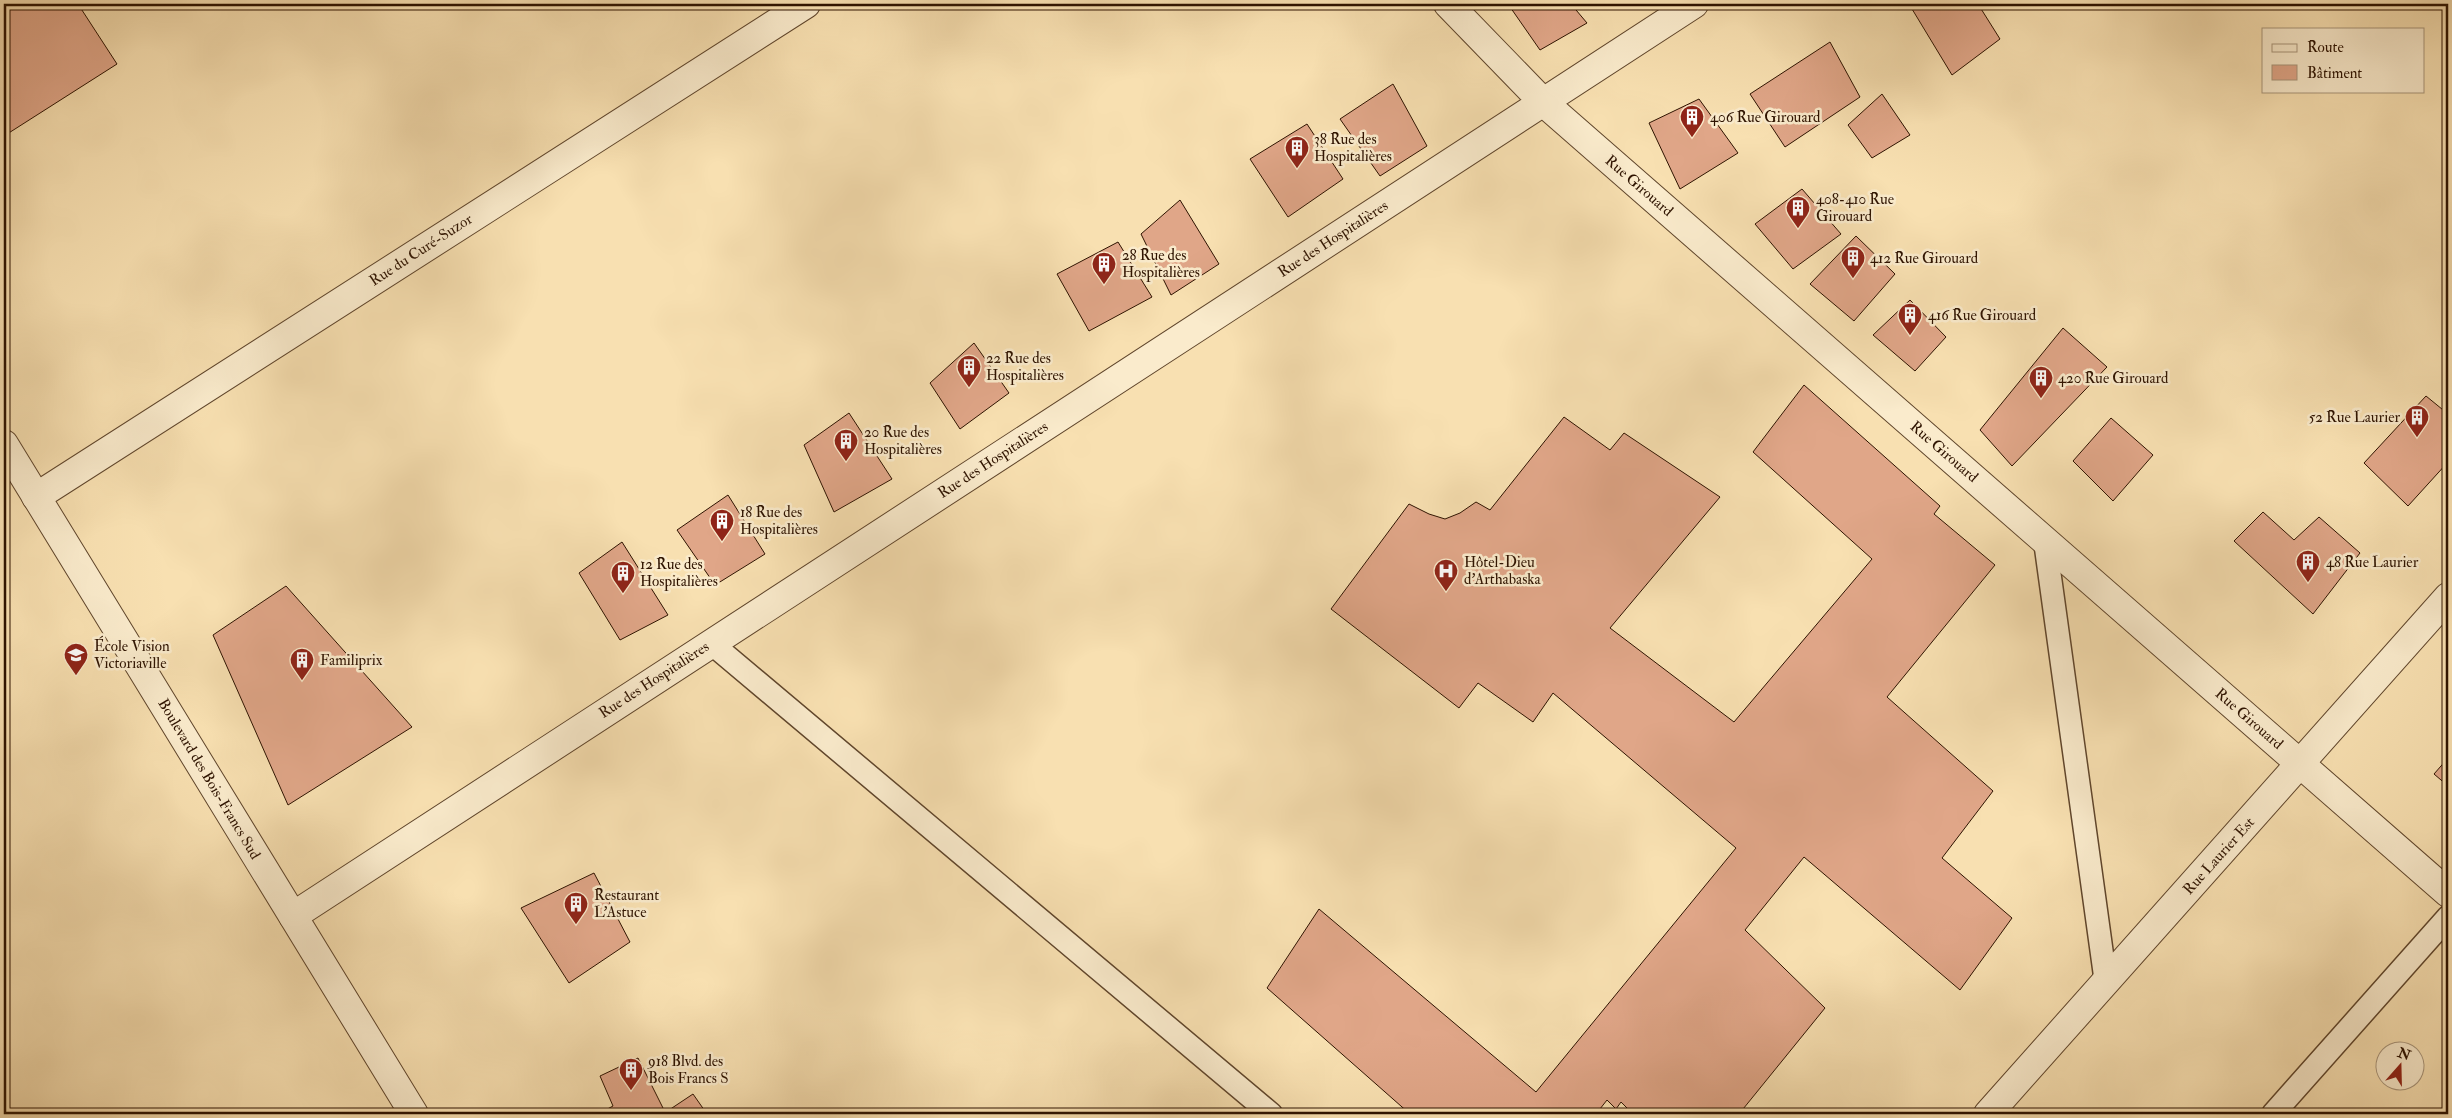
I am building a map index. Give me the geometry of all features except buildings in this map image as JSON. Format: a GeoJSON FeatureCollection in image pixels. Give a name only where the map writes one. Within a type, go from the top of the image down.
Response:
{"type":"FeatureCollection","features":[{"type":"Feature","properties":{"kind":"street","name":"Rue du Curé-Suzor"},"geometry":{"type":"LineString","coordinates":[[36,497],[806,4]]}},
{"type":"Feature","properties":{"kind":"street","name":"Rue Girouard"},"geometry":{"type":"LineString","coordinates":[[1448,4],[1543,102],[2448,893]]}},
{"type":"Feature","properties":{"kind":"street","name":"Rue des Hospitalières"},"geometry":{"type":"LineString","coordinates":[[292,916],[1694,4]]}},
{"type":"Feature","properties":{"kind":"street","name":"Boulevard des Bois-Francs Sud"},"geometry":{"type":"LineString","coordinates":[[4,444],[414,1114]]}},
{"type":"Feature","properties":{"kind":"street","name":"Rue Laurier Est"},"geometry":{"type":"LineString","coordinates":[[1988,1114],[2301,765],[2448,597]]}},
{"type":"Feature","properties":{"kind":"lane"},"geometry":{"type":"LineString","coordinates":[[2045,541],[2106,983]]}},
{"type":"Feature","properties":{"kind":"lane"},"geometry":{"type":"LineString","coordinates":[[711,643],[1271,1114]]}},
{"type":"Feature","properties":{"kind":"lane"},"geometry":{"type":"LineString","coordinates":[[2274,1114],[2448,917]]}},
{"type":"Feature","properties":{"kind":"place","name":"406 Rue Girouard"},"geometry":{"type":"Point","coordinates":[1692,138]}},
{"type":"Feature","properties":{"kind":"place","name":"38 Rue des Hospitalières"},"geometry":{"type":"Point","coordinates":[1297,169]}},
{"type":"Feature","properties":{"kind":"place","name":"408-410 Rue Girouard"},"geometry":{"type":"Point","coordinates":[1798,229]}},
{"type":"Feature","properties":{"kind":"place","name":"412 Rue Girouard"},"geometry":{"type":"Point","coordinates":[1853,279]}},
{"type":"Feature","properties":{"kind":"place","name":"28 Rue des Hospitalières"},"geometry":{"type":"Point","coordinates":[1104,285]}},
{"type":"Feature","properties":{"kind":"place","name":"416 Rue Girouard"},"geometry":{"type":"Point","coordinates":[1910,336]}},
{"type":"Feature","properties":{"kind":"place","name":"22 Rue des Hospitalières"},"geometry":{"type":"Point","coordinates":[969,388]}},
{"type":"Feature","properties":{"kind":"place","name":"420 Rue Girouard"},"geometry":{"type":"Point","coordinates":[2041,399]}},
{"type":"Feature","properties":{"kind":"place","name":"52 Rue Laurier"},"geometry":{"type":"Point","coordinates":[2417,438]}},
{"type":"Feature","properties":{"kind":"place","name":"20 Rue des Hospitalières"},"geometry":{"type":"Point","coordinates":[846,462]}},
{"type":"Feature","properties":{"kind":"place","name":"18 Rue des Hospitalières"},"geometry":{"type":"Point","coordinates":[722,542]}},
{"type":"Feature","properties":{"kind":"place","name":"48 Rue Laurier"},"geometry":{"type":"Point","coordinates":[2308,583]}},
{"type":"Feature","properties":{"kind":"place","name":"Hôtel-Dieu d'Arthabaska"},"geometry":{"type":"Point","coordinates":[1446,592]}},
{"type":"Feature","properties":{"kind":"place","name":"12 Rue des Hospitalières"},"geometry":{"type":"Point","coordinates":[623,594]}},
{"type":"Feature","properties":{"kind":"place","name":"École Vision Victoriaville"},"geometry":{"type":"Point","coordinates":[76,676]}},
{"type":"Feature","properties":{"kind":"place","name":"Familiprix"},"geometry":{"type":"Point","coordinates":[302,681]}},
{"type":"Feature","properties":{"kind":"place","name":"Restaurant L'Astuce"},"geometry":{"type":"Point","coordinates":[576,925]}},
{"type":"Feature","properties":{"kind":"place","name":"918 Blvd. des Bois Francs S"},"geometry":{"type":"Point","coordinates":[631,1091]}}]}
